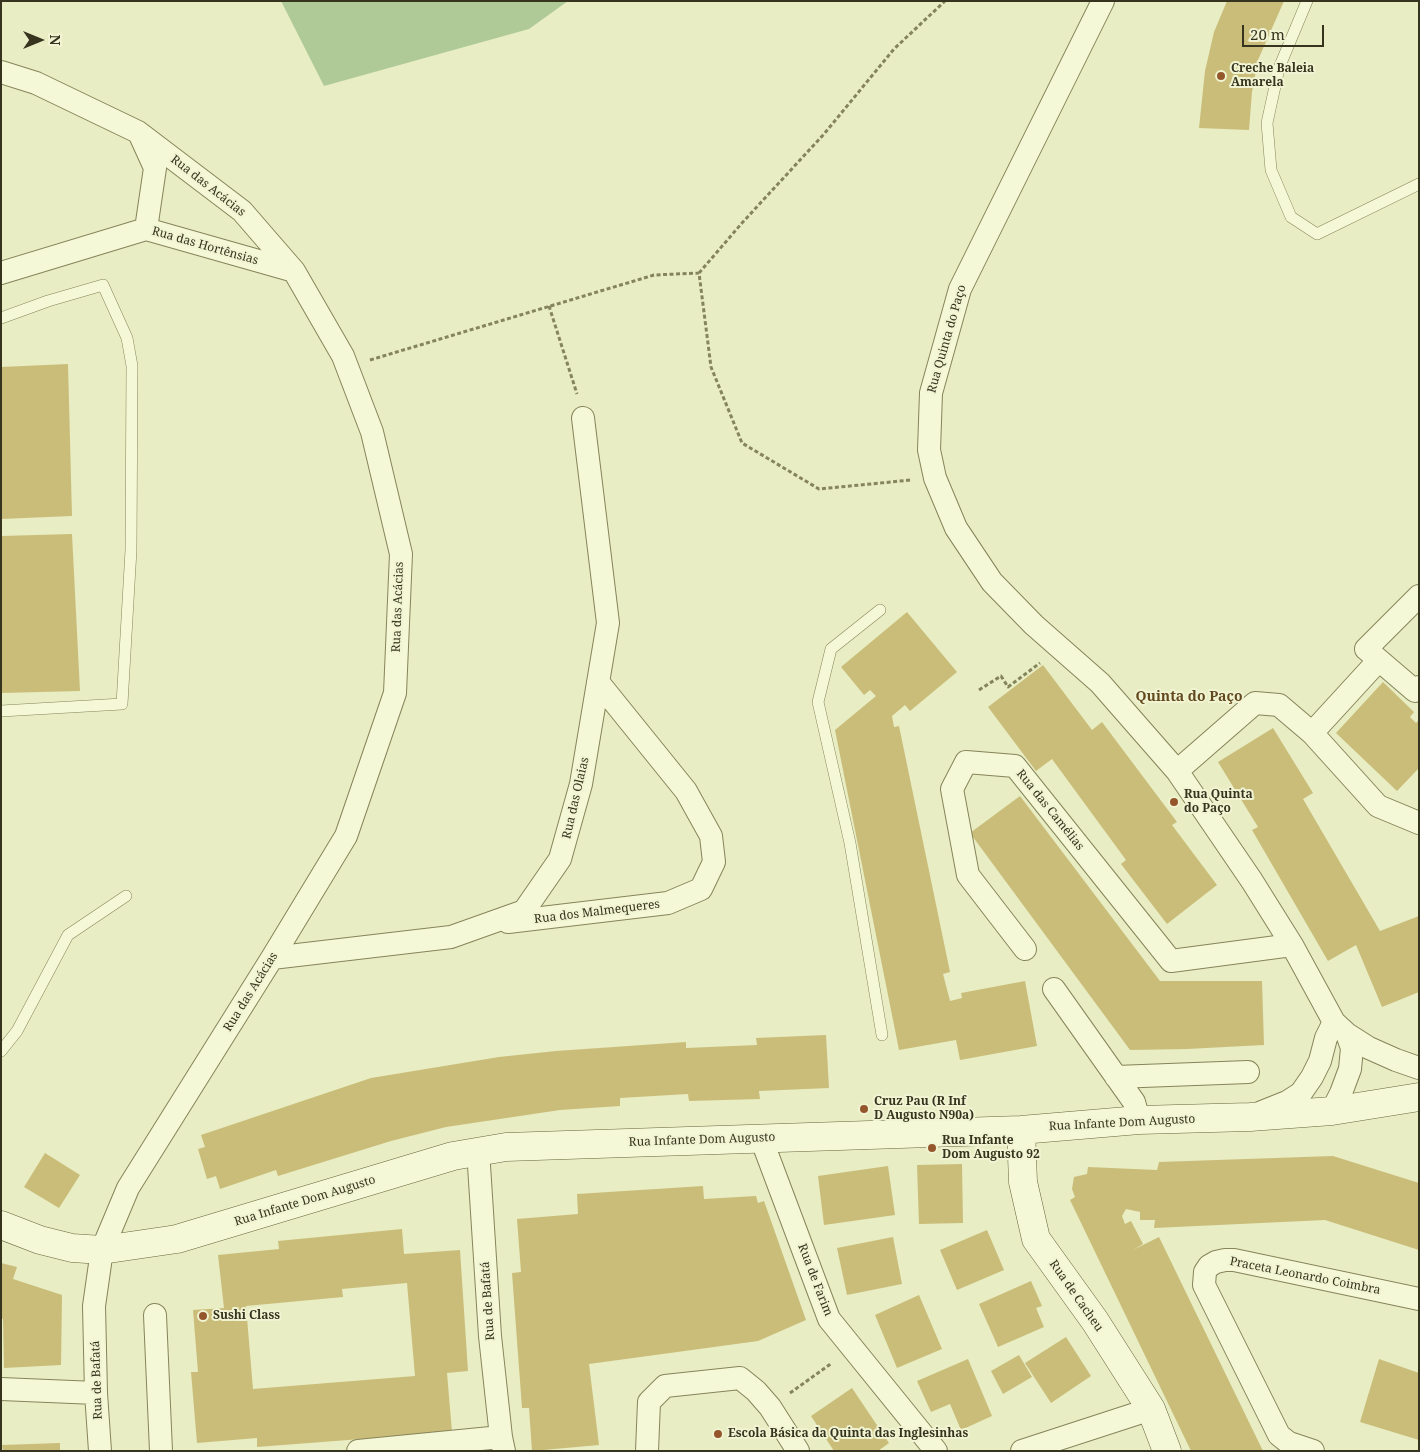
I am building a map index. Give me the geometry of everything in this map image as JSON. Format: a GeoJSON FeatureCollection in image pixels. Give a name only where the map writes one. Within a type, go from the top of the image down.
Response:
{"type":"FeatureCollection","features":[{"type":"Feature","properties":{"kind":"main road","name":"Rua Infante Dom Augusto"},"geometry":{"type":"LineString","coordinates":[[1,1225],[40,1240],[72,1248],[102,1250],[177,1239],[478,1150],[506,1147],[1021,1130],[1139,1120],[1250,1117],[1332,1111],[1419,1098]]}},
{"type":"Feature","properties":{"kind":"main road","name":"Rua de Cacheu"},"geometry":{"type":"LineString","coordinates":[[1021,1130],[1023,1182],[1036,1239],[1095,1321],[1151,1409],[1166,1451]]}},
{"type":"Feature","properties":{"kind":"street","name":"Rua Quinta do Paço"},"geometry":{"type":"LineString","coordinates":[[1103,1],[960,288],[931,393],[929,450],[935,478],[956,528],[992,582],[1034,625],[1100,683],[1177,771],[1252,881],[1292,945],[1352,1048],[1350,1069],[1332,1111]]}},
{"type":"Feature","properties":{"kind":"street","name":"Rua das Acácias"},"geometry":{"type":"LineString","coordinates":[[1,72],[36,83],[138,132],[242,211],[294,271],[343,356],[372,432],[401,554],[395,693],[346,836],[128,1188],[102,1250]]}},
{"type":"Feature","properties":{"kind":"street"},"geometry":{"type":"LineString","coordinates":[[138,132],[155,168],[146,229]]}},
{"type":"Feature","properties":{"kind":"street","name":"Rua das Hortênsias"},"geometry":{"type":"LineString","coordinates":[[1,273],[146,229],[294,271]]}},
{"type":"Feature","properties":{"kind":"street","name":"Rua das Olaias"},"geometry":{"type":"LineString","coordinates":[[272,958],[451,937],[524,911],[560,860],[581,784],[608,623],[583,418]]}},
{"type":"Feature","properties":{"kind":"street"},"geometry":{"type":"LineString","coordinates":[[1419,596],[1366,649],[1415,691],[1419,687]]}},
{"type":"Feature","properties":{"kind":"street"},"geometry":{"type":"LineString","coordinates":[[1312,733],[1378,661]]}},
{"type":"Feature","properties":{"kind":"street","name":"Rua dos Malmequeres"},"geometry":{"type":"LineString","coordinates":[[483,926],[668,903],[701,889],[714,862],[711,836],[686,791],[598,682]]}},
{"type":"Feature","properties":{"kind":"street"},"geometry":{"type":"LineString","coordinates":[[1177,771],[1255,703],[1279,705],[1312,733],[1378,806],[1419,823]]}},
{"type":"Feature","properties":{"kind":"street","name":"Rua das Camélias"},"geometry":{"type":"LineString","coordinates":[[1025,949],[968,875],[952,789],[966,762],[1015,766],[1171,961],[1292,945]]}},
{"type":"Feature","properties":{"kind":"street"},"geometry":{"type":"LineString","coordinates":[[1054,989],[1134,1102],[1139,1120]]}},
{"type":"Feature","properties":{"kind":"street","name":"Rua Quinta do Paço"},"geometry":{"type":"LineString","coordinates":[[1340,1028],[1369,1048],[1419,1068]]}},
{"type":"Feature","properties":{"kind":"street"},"geometry":{"type":"LineString","coordinates":[[1250,1117],[1287,1102],[1301,1093],[1320,1061],[1326,1038],[1340,1028]]}},
{"type":"Feature","properties":{"kind":"street"},"geometry":{"type":"LineString","coordinates":[[1320,1061],[1332,1111]]}},
{"type":"Feature","properties":{"kind":"street"},"geometry":{"type":"LineString","coordinates":[[1116,1077],[1248,1072]]}},
{"type":"Feature","properties":{"kind":"street","name":"Rua de Farim"},"geometry":{"type":"LineString","coordinates":[[761,1138],[829,1318],[936,1451]]}},
{"type":"Feature","properties":{"kind":"street","name":"Rua de Bafatá"},"geometry":{"type":"LineString","coordinates":[[478,1150],[490,1336],[502,1444]]}},
{"type":"Feature","properties":{"kind":"street","name":"Rua de Bafatá"},"geometry":{"type":"LineString","coordinates":[[100,1451],[96,1393],[94,1306],[102,1250]]}},
{"type":"Feature","properties":{"kind":"street","name":"Praceta Leonardo Coimbra"},"geometry":{"type":"LineString","coordinates":[[1313,1451],[1289,1443],[1278,1435],[1204,1285],[1205,1272],[1209,1266],[1216,1262],[1234,1260],[1419,1299]]}},
{"type":"Feature","properties":{"kind":"street"},"geometry":{"type":"LineString","coordinates":[[154,1315],[162,1451]]}},
{"type":"Feature","properties":{"kind":"street"},"geometry":{"type":"LineString","coordinates":[[647,1451],[649,1402],[665,1386],[740,1378],[756,1391],[770,1407],[798,1451]]}},
{"type":"Feature","properties":{"kind":"street"},"geometry":{"type":"LineString","coordinates":[[1,1388],[96,1393]]}},
{"type":"Feature","properties":{"kind":"street"},"geometry":{"type":"LineString","coordinates":[[1022,1451],[1151,1409]]}},
{"type":"Feature","properties":{"kind":"street"},"geometry":{"type":"LineString","coordinates":[[358,1451],[502,1444]]}},
{"type":"Feature","properties":{"kind":"lane"},"geometry":{"type":"LineString","coordinates":[[1307,1],[1280,68],[1267,123],[1271,170],[1291,217],[1317,234],[1419,184]]}},
{"type":"Feature","properties":{"kind":"lane"},"geometry":{"type":"LineString","coordinates":[[1,318],[48,301],[104,285],[127,338],[132,366],[131,550],[122,704],[1,711]]}},
{"type":"Feature","properties":{"kind":"lane"},"geometry":{"type":"LineString","coordinates":[[880,610],[831,649],[818,702],[850,843],[882,1035]]}},
{"type":"Feature","properties":{"kind":"lane"},"geometry":{"type":"LineString","coordinates":[[1,1051],[17,1030],[68,935],[126,896]]}},
{"type":"Feature","properties":{"kind":"path"},"geometry":{"type":"LineString","coordinates":[[343,356],[366,361],[654,275],[699,273],[824,134],[894,48],[945,1]]}},
{"type":"Feature","properties":{"kind":"path"},"geometry":{"type":"LineString","coordinates":[[699,273],[711,367],[742,443],[819,489],[935,478]]}},
{"type":"Feature","properties":{"kind":"path"},"geometry":{"type":"LineString","coordinates":[[549,306],[575,385],[583,418]]}},
{"type":"Feature","properties":{"kind":"path"},"geometry":{"type":"LineString","coordinates":[[980,690],[1001,676],[1008,687],[1041,663]]}},
{"type":"Feature","properties":{"kind":"path"},"geometry":{"type":"LineString","coordinates":[[770,1407],[852,1348]]}},
{"type":"Feature","properties":{"kind":"green space"},"geometry":{"type":"Polygon","coordinates":[[[281,1],[568,1],[529,29],[324,86],[281,1]]]}},
{"type":"Feature","properties":{"kind":"building","name":"Creche Baleia Amarela"},"geometry":{"type":"Polygon","coordinates":[[[1227,1],[1284,1],[1258,60],[1252,92],[1249,130],[1199,128],[1205,71],[1214,32],[1227,1]]]}},
{"type":"Feature","properties":{"kind":"building"},"geometry":{"type":"Polygon","coordinates":[[[68,364],[72,516],[1,519],[1,367],[68,364]]]}},
{"type":"Feature","properties":{"kind":"building"},"geometry":{"type":"Polygon","coordinates":[[[72,534],[80,691],[1,693],[1,536],[72,534]]]}},
{"type":"Feature","properties":{"kind":"building"},"geometry":{"type":"Polygon","coordinates":[[[907,612],[957,672],[910,711],[905,705],[892,716],[894,727],[899,726],[950,972],[943,974],[950,1001],[962,998],[961,993],[1025,981],[1037,1046],[960,1060],[956,1040],[899,1050],[835,730],[876,696],[870,690],[864,695],[841,667],[907,612]]]}},
{"type":"Feature","properties":{"kind":"building"},"geometry":{"type":"Polygon","coordinates":[[[1043,665],[1092,730],[1102,722],[1177,822],[1172,825],[1217,885],[1167,924],[1121,864],[1126,860],[1052,759],[1036,771],[988,707],[1043,665]]]}},
{"type":"Feature","properties":{"kind":"building"},"geometry":{"type":"Polygon","coordinates":[[[1383,682],[1414,712],[1410,717],[1416,723],[1419,720],[1419,768],[1397,791],[1336,733],[1383,682]]]}},
{"type":"Feature","properties":{"kind":"building"},"geometry":{"type":"Polygon","coordinates":[[[1273,728],[1313,793],[1303,799],[1380,931],[1419,916],[1419,992],[1382,1007],[1356,945],[1328,961],[1252,830],[1258,827],[1218,762],[1273,728]]]}},
{"type":"Feature","properties":{"kind":"building"},"geometry":{"type":"Polygon","coordinates":[[[1020,796],[1160,981],[1262,981],[1264,1045],[1130,1050],[970,833],[1020,796]]]}},
{"type":"Feature","properties":{"kind":"building"},"geometry":{"type":"Polygon","coordinates":[[[826,1035],[829,1088],[759,1091],[760,1099],[689,1101],[688,1094],[620,1098],[620,1106],[560,1110],[446,1127],[391,1141],[278,1176],[276,1170],[220,1189],[216,1176],[207,1179],[198,1149],[205,1147],[201,1135],[371,1078],[499,1057],[556,1051],[686,1042],[686,1048],[757,1045],[756,1038],[826,1035]]]}},
{"type":"Feature","properties":{"kind":"building"},"geometry":{"type":"Polygon","coordinates":[[[45,1153],[80,1175],[59,1208],[24,1187],[45,1153]]]}},
{"type":"Feature","properties":{"kind":"building"},"geometry":{"type":"Polygon","coordinates":[[[1333,1156],[1419,1183],[1419,1250],[1325,1220],[1154,1228],[1155,1220],[1140,1220],[1140,1212],[1126,1209],[1122,1216],[1125,1224],[1131,1221],[1143,1244],[1133,1250],[1159,1237],[1263,1451],[1191,1451],[1070,1200],[1075,1197],[1072,1189],[1074,1177],[1087,1174],[1088,1167],[1157,1170],[1159,1162],[1333,1156]]]}},
{"type":"Feature","properties":{"kind":"building"},"geometry":{"type":"Polygon","coordinates":[[[962,1164],[963,1223],[919,1224],[917,1165],[962,1164]]]}},
{"type":"Feature","properties":{"kind":"building"},"geometry":{"type":"Polygon","coordinates":[[[888,1166],[895,1215],[824,1225],[818,1176],[888,1166]]]}},
{"type":"Feature","properties":{"kind":"building"},"geometry":{"type":"Polygon","coordinates":[[[703,1186],[704,1199],[756,1196],[758,1203],[764,1201],[806,1320],[758,1341],[589,1364],[599,1445],[532,1451],[529,1408],[522,1408],[512,1273],[521,1272],[517,1219],[578,1214],[577,1194],[703,1186]]]}},
{"type":"Feature","properties":{"kind":"building"},"geometry":{"type":"Polygon","coordinates":[[[402,1229],[404,1254],[460,1250],[468,1371],[447,1373],[452,1432],[257,1447],[257,1438],[197,1443],[191,1372],[198,1372],[193,1310],[224,1308],[218,1255],[279,1249],[278,1241],[402,1229]],[[407,1283],[342,1289],[343,1297],[246,1306],[253,1389],[415,1376],[407,1283]]]}},
{"type":"Feature","properties":{"kind":"building"},"geometry":{"type":"Polygon","coordinates":[[[987,1230],[1004,1270],[957,1290],[940,1250],[987,1230]]]}},
{"type":"Feature","properties":{"kind":"building"},"geometry":{"type":"Polygon","coordinates":[[[893,1237],[902,1284],[847,1295],[837,1248],[893,1237]]]}},
{"type":"Feature","properties":{"kind":"building"},"geometry":{"type":"Polygon","coordinates":[[[1,1263],[17,1267],[13,1279],[62,1295],[61,1365],[4,1368],[3,1319],[1,1318],[1,1263]]]}},
{"type":"Feature","properties":{"kind":"building"},"geometry":{"type":"Polygon","coordinates":[[[1031,1281],[1042,1306],[1036,1308],[1044,1327],[998,1347],[979,1304],[1031,1281]]]}},
{"type":"Feature","properties":{"kind":"building"},"geometry":{"type":"Polygon","coordinates":[[[919,1295],[942,1349],[897,1368],[875,1315],[919,1295]]]}},
{"type":"Feature","properties":{"kind":"building"},"geometry":{"type":"Polygon","coordinates":[[[1066,1337],[1091,1376],[1051,1403],[1025,1363],[1066,1337]]]}},
{"type":"Feature","properties":{"kind":"building"},"geometry":{"type":"Polygon","coordinates":[[[1019,1355],[1032,1377],[1003,1394],[991,1371],[1019,1355]]]}},
{"type":"Feature","properties":{"kind":"building"},"geometry":{"type":"Polygon","coordinates":[[[968,1359],[992,1416],[961,1430],[950,1404],[931,1412],[917,1381],[968,1359]]]}},
{"type":"Feature","properties":{"kind":"building"},"geometry":{"type":"Polygon","coordinates":[[[1379,1359],[1419,1373],[1419,1440],[1360,1422],[1379,1359]]]}},
{"type":"Feature","properties":{"kind":"building"},"geometry":{"type":"Polygon","coordinates":[[[852,1388],[889,1443],[878,1451],[834,1451],[811,1416],[852,1388]]]}},
{"type":"Feature","properties":{"kind":"building"},"geometry":{"type":"Polygon","coordinates":[[[60,1443],[60,1451],[3,1451],[2,1445],[60,1443]]]}},
{"type":"Feature","properties":{"kind":"place","name":"Creche Baleia Amarela"},"geometry":{"type":"Point","coordinates":[1221,76]}},
{"type":"Feature","properties":{"kind":"place","name":"Rua Quinta do Paço"},"geometry":{"type":"Point","coordinates":[1174,802]}},
{"type":"Feature","properties":{"kind":"place","name":"Cruz Pau (R Inf D Augusto N90a)"},"geometry":{"type":"Point","coordinates":[864,1109]}},
{"type":"Feature","properties":{"kind":"place","name":"Rua Infante Dom Augusto 92"},"geometry":{"type":"Point","coordinates":[932,1148]}},
{"type":"Feature","properties":{"kind":"place","name":"Sushi Class"},"geometry":{"type":"Point","coordinates":[203,1316]}},
{"type":"Feature","properties":{"kind":"place","name":"Escola Básica da Quinta das Inglesinhas"},"geometry":{"type":"Point","coordinates":[718,1434]}},
{"type":"Feature","properties":{"kind":"district","name":"Quinta do Paço"},"geometry":{"type":"Point","coordinates":[1189,697]}}]}
